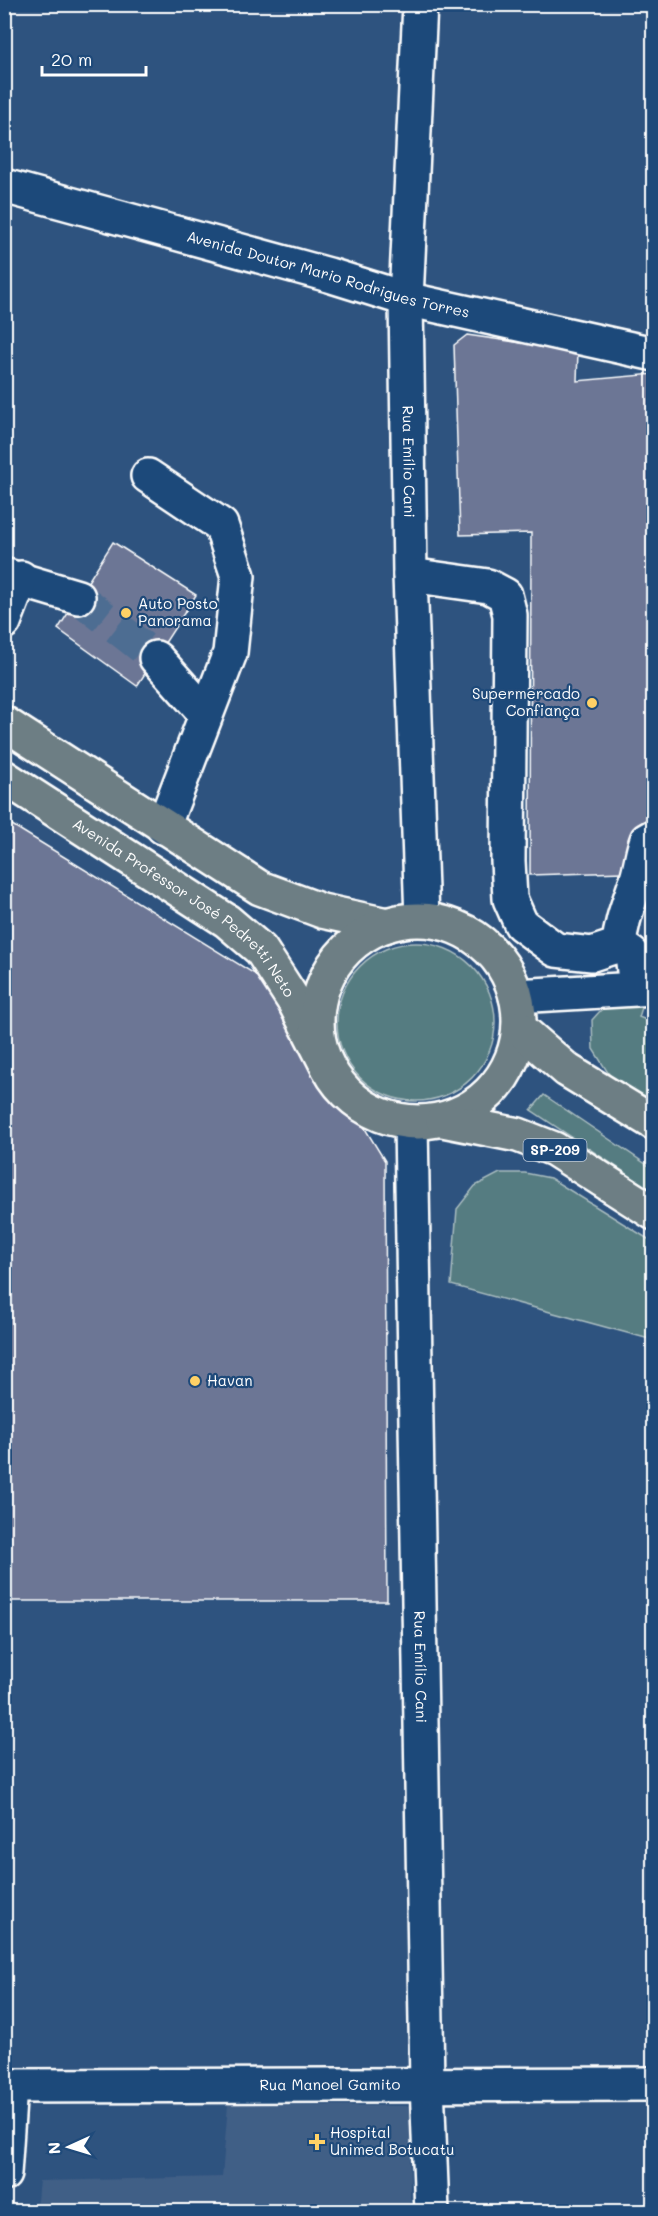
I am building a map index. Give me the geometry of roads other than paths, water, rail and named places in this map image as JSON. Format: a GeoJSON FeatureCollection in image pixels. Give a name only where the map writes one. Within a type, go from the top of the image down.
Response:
{"type":"FeatureCollection","features":[{"type":"Feature","properties":{"kind":"main road"},"geometry":{"type":"LineString","coordinates":[[4,723],[260,888],[322,911],[387,925]]}},
{"type":"Feature","properties":{"kind":"main road","name":"Avenida Professor José Pedretti Neto"},"geometry":{"type":"LineString","coordinates":[[4,777],[227,921],[261,950],[294,1001],[329,1069]]}},
{"type":"Feature","properties":{"kind":"main road"},"geometry":{"type":"LineString","coordinates":[[518,1012],[512,1059],[496,1086],[472,1107],[443,1120],[411,1123],[380,1115],[351,1096],[329,1069],[318,1035],[317,1017],[321,990],[333,968],[356,941],[387,925],[422,919],[455,926],[483,943],[504,967],[518,1012],[567,1070],[654,1123]]}},
{"type":"Feature","properties":{"kind":"main road","name":"SP-209"},"geometry":{"type":"LineString","coordinates":[[443,1120],[518,1135],[554,1149],[654,1213]]}},
{"type":"Feature","properties":{"kind":"street","name":"Rua Emílio Cani"},"geometry":{"type":"LineString","coordinates":[[420,4],[406,299],[410,575],[422,919]]}},
{"type":"Feature","properties":{"kind":"street","name":"Avenida Doutor Mario Rodrigues Torres"},"geometry":{"type":"LineString","coordinates":[[4,186],[318,272],[406,299],[654,354]]}},
{"type":"Feature","properties":{"kind":"street"},"geometry":{"type":"LineString","coordinates":[[148,476],[221,525],[238,576],[230,653],[163,827]]}},
{"type":"Feature","properties":{"kind":"street"},"geometry":{"type":"LineString","coordinates":[[410,575],[488,586],[505,595],[510,615],[508,861],[510,899],[521,924],[556,950],[592,954],[619,945]]}},
{"type":"Feature","properties":{"kind":"street"},"geometry":{"type":"LineString","coordinates":[[4,622],[13,577],[78,597]]}},
{"type":"Feature","properties":{"kind":"street"},"geometry":{"type":"LineString","coordinates":[[156,658],[205,713]]}},
{"type":"Feature","properties":{"kind":"street"},"geometry":{"type":"LineString","coordinates":[[619,945],[621,920],[636,884],[640,857],[647,840],[654,837]]}},
{"type":"Feature","properties":{"kind":"street"},"geometry":{"type":"LineString","coordinates":[[518,1012],[645,988],[632,954],[619,945]]}},
{"type":"Feature","properties":{"kind":"street","name":"Rua Emílio Cani"},"geometry":{"type":"LineString","coordinates":[[411,1123],[427,2083],[432,2211]]}},
{"type":"Feature","properties":{"kind":"street","name":"Rua Manoel Gamito"},"geometry":{"type":"LineString","coordinates":[[7,2086],[654,2084]]}},
{"type":"Feature","properties":{"kind":"street"},"geometry":{"type":"LineString","coordinates":[[4,2174],[7,2086]]}},
{"type":"Feature","properties":{"kind":"tunnel"},"geometry":{"type":"LineString","coordinates":[[78,597],[156,658]]}},
{"type":"Feature","properties":{"kind":"place","name":"Auto Posto Panorama"},"geometry":{"type":"Point","coordinates":[126,613]}},
{"type":"Feature","properties":{"kind":"place","name":"Supermercado Confiança"},"geometry":{"type":"Point","coordinates":[592,703]}},
{"type":"Feature","properties":{"kind":"place","name":"Havan"},"geometry":{"type":"Point","coordinates":[195,1381]}},
{"type":"Feature","properties":{"kind":"place","name":"Hospital Unimed Botucatu"},"geometry":{"type":"Point","coordinates":[317,2142]}}]}
